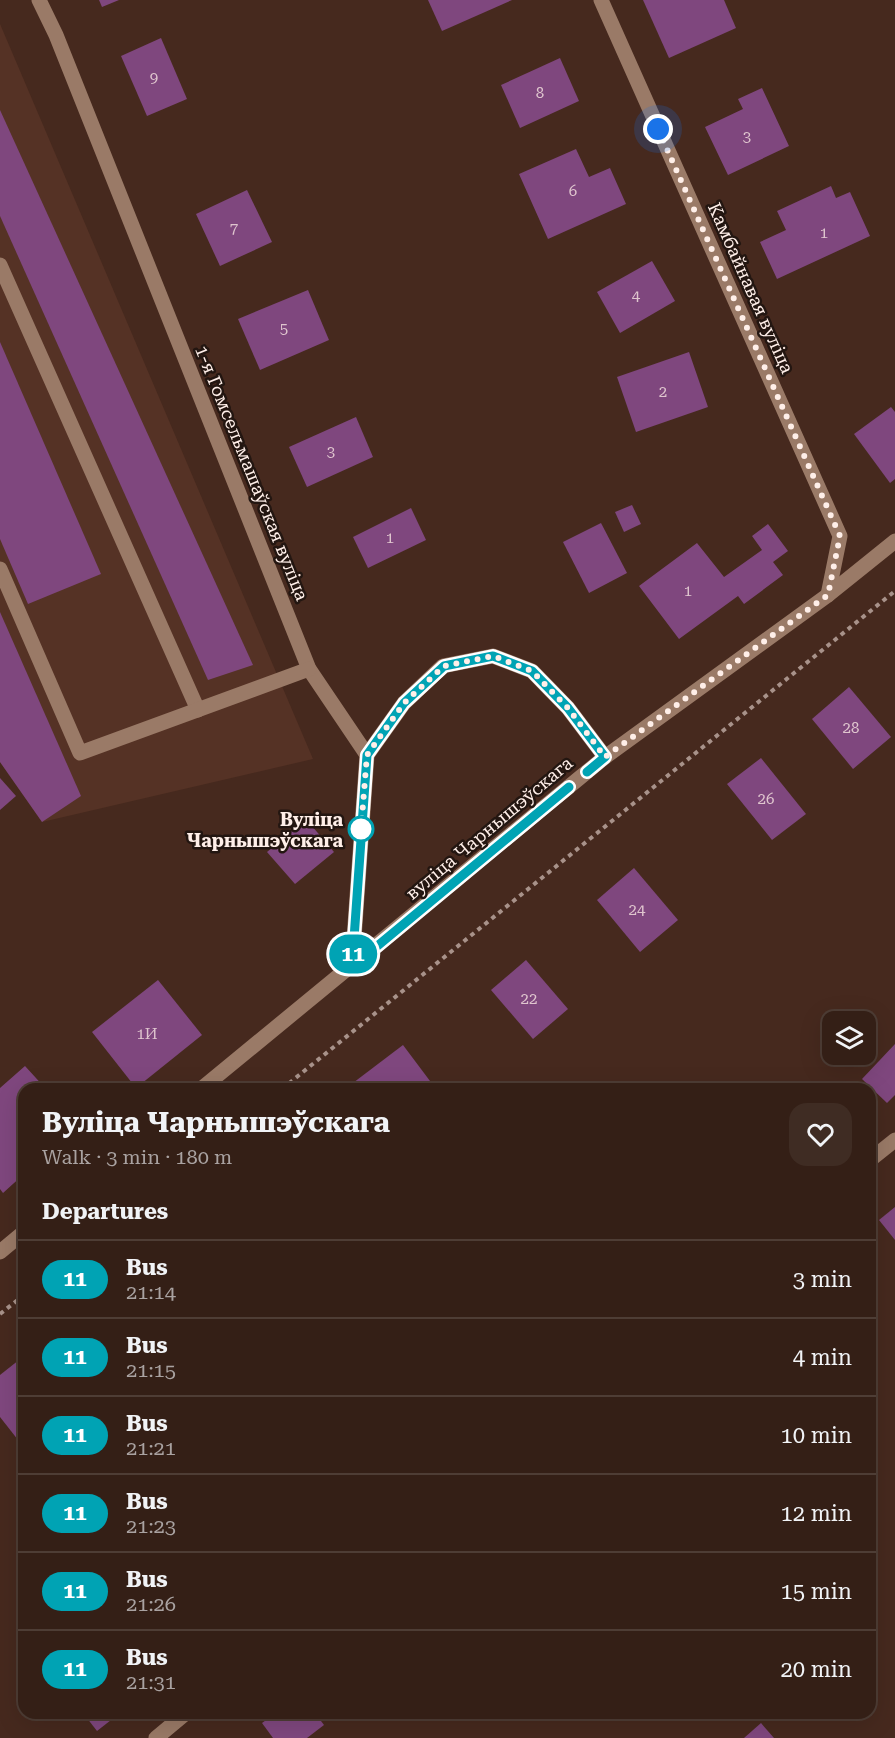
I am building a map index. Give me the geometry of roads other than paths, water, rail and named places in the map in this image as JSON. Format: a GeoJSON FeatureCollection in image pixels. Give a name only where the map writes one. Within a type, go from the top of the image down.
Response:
{"type":"FeatureCollection","features":[{"type":"Feature","properties":{"kind":"street","name":"1-я Гомсельмашаўская вуліца"},"geometry":{"type":"LineString","coordinates":[[39,0],[61,46],[309,669],[367,755]]}},
{"type":"Feature","properties":{"kind":"street","name":"Камбайнавая вуліца"},"geometry":{"type":"LineString","coordinates":[[601,0],[840,536],[828,595]]}},
{"type":"Feature","properties":{"kind":"street"},"geometry":{"type":"LineString","coordinates":[[0,265],[198,710]]}},
{"type":"Feature","properties":{"kind":"street","name":"вуліца Чарнышэўскага"},"geometry":{"type":"LineString","coordinates":[[208,1083],[605,757],[828,595],[895,541]]}},
{"type":"Feature","properties":{"kind":"street"},"geometry":{"type":"LineString","coordinates":[[0,569],[80,753],[309,669]]}},
{"type":"Feature","properties":{"kind":"street"},"geometry":{"type":"LineString","coordinates":[[352,967],[367,755],[404,703],[444,666],[493,656],[532,671],[568,708],[605,757]]}},
{"type":"Feature","properties":{"kind":"street"},"geometry":{"type":"LineString","coordinates":[[876,1155],[895,1140]]}},
{"type":"Feature","properties":{"kind":"street"},"geometry":{"type":"LineString","coordinates":[[0,1252],[18,1237]]}},
{"type":"Feature","properties":{"kind":"street"},"geometry":{"type":"LineString","coordinates":[[156,1738],[179,1719]]}},
{"type":"Feature","properties":{"kind":"place","name":"Вуліца Чарнышэўскага"},"geometry":{"type":"Point","coordinates":[361,829]}}]}
